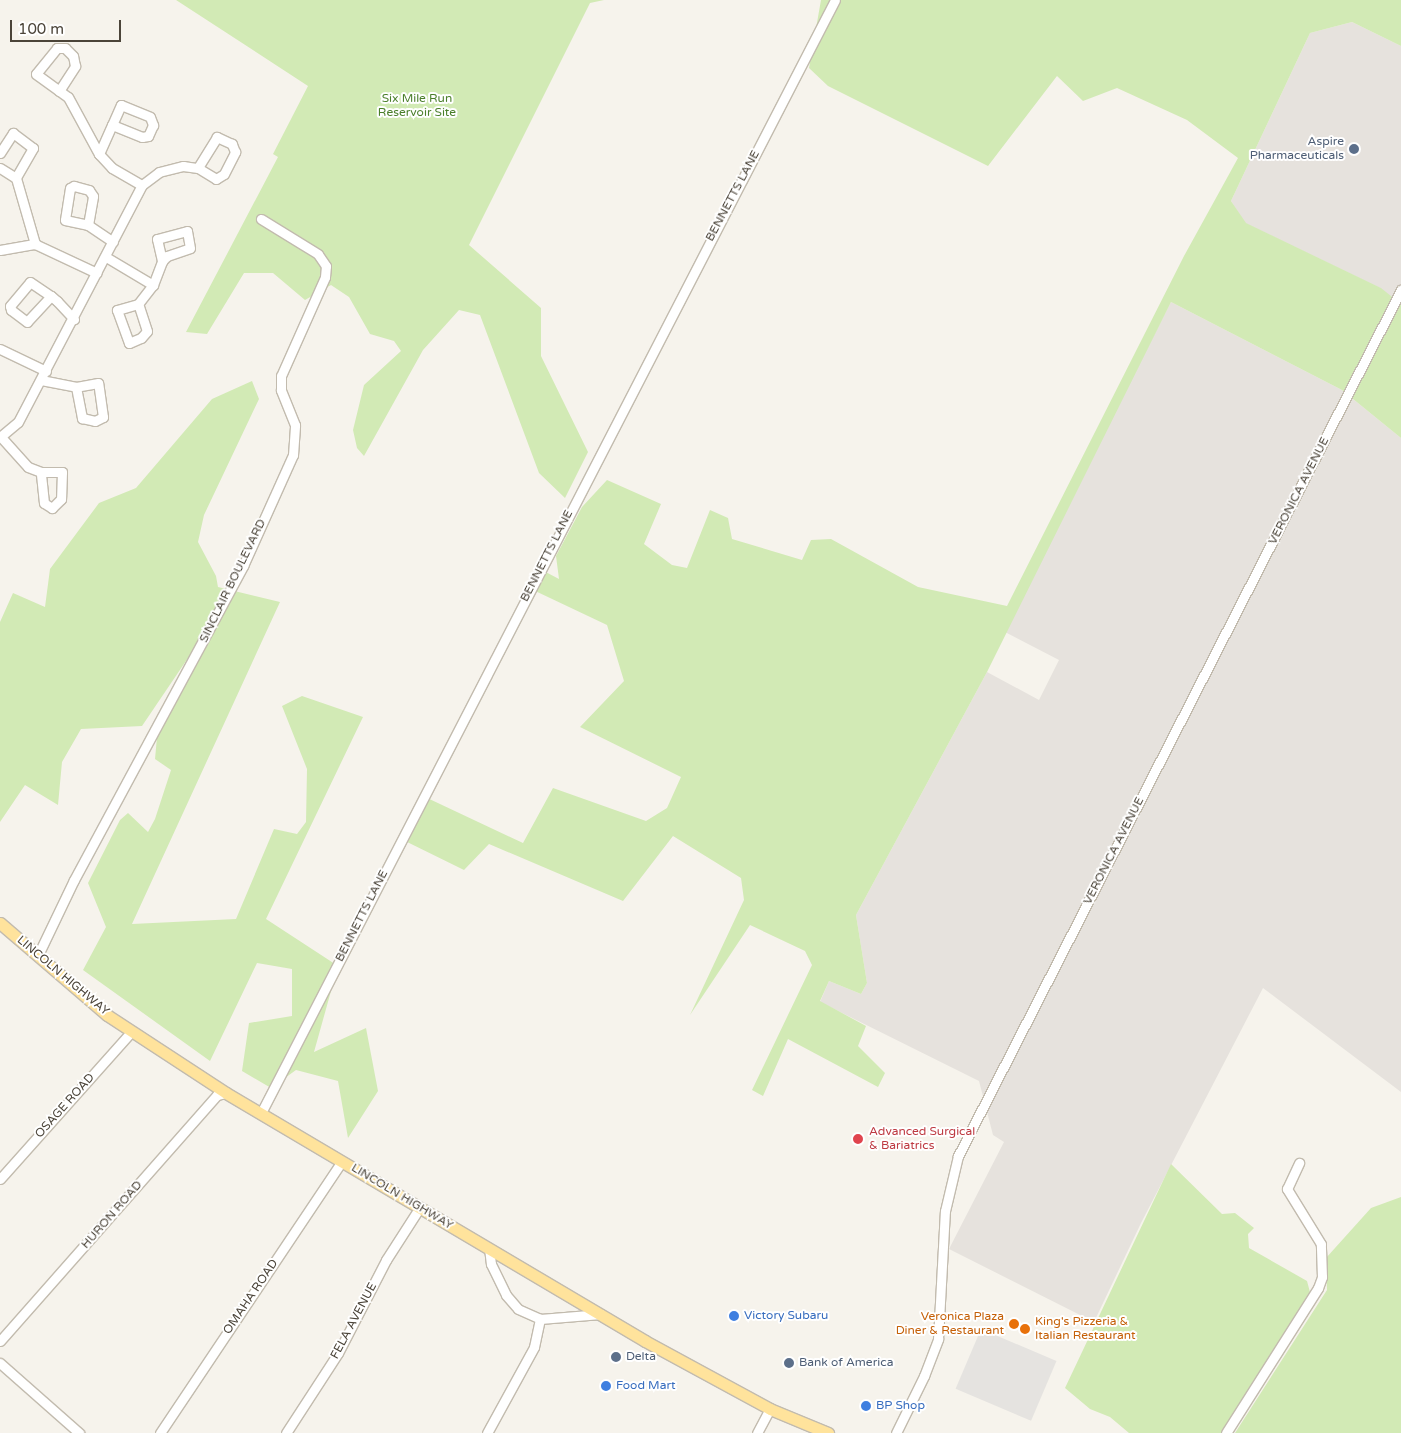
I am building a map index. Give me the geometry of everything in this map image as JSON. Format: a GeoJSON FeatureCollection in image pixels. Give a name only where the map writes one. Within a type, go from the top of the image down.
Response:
{"type":"FeatureCollection","features":[{"type":"Feature","properties":{"kind":"main road","name":"LINCOLN HIGHWAY"},"geometry":{"type":"LineString","coordinates":[[0,923],[131,1032],[226,1093],[601,1314],[770,1409],[828,1433]]}},
{"type":"Feature","properties":{"kind":"street","name":"BENNETTS LANE"},"geometry":{"type":"LineString","coordinates":[[261,1113],[835,0]]}},
{"type":"Feature","properties":{"kind":"street"},"geometry":{"type":"LineString","coordinates":[[59,91],[75,66],[73,56],[65,48],[57,48],[36,74],[59,91],[68,97],[99,154],[112,168],[142,185]]}},
{"type":"Feature","properties":{"kind":"street"},"geometry":{"type":"LineString","coordinates":[[99,154],[112,125],[121,105],[150,117],[153,125],[148,136],[142,137],[112,125]]}},
{"type":"Feature","properties":{"kind":"street"},"geometry":{"type":"LineString","coordinates":[[0,152],[13,133],[33,148],[16,178]]}},
{"type":"Feature","properties":{"kind":"street"},"geometry":{"type":"LineString","coordinates":[[41,472],[28,467],[0,437],[18,422],[74,319],[142,185],[170,168],[198,168],[216,179],[224,174],[235,152],[232,144],[217,137],[198,168]]}},
{"type":"Feature","properties":{"kind":"street"},"geometry":{"type":"LineString","coordinates":[[0,168],[16,178],[35,244]]}},
{"type":"Feature","properties":{"kind":"street"},"geometry":{"type":"LineString","coordinates":[[88,225],[93,196],[90,190],[74,186],[70,188],[65,220],[88,225],[113,242]]}},
{"type":"Feature","properties":{"kind":"street","name":"SINCLAIR BOULEVARD"},"geometry":{"type":"LineString","coordinates":[[38,955],[78,873],[243,566],[293,455],[294,426],[281,390],[281,376],[325,277],[326,266],[318,254],[261,219]]}},
{"type":"Feature","properties":{"kind":"street"},"geometry":{"type":"LineString","coordinates":[[0,250],[35,244],[97,273]]}},
{"type":"Feature","properties":{"kind":"street"},"geometry":{"type":"LineString","coordinates":[[106,256],[153,285]]}},
{"type":"Feature","properties":{"kind":"street"},"geometry":{"type":"LineString","coordinates":[[138,304],[153,285],[162,261]]}},
{"type":"Feature","properties":{"kind":"street"},"geometry":{"type":"LineString","coordinates":[[51,296],[27,322],[11,310],[10,306],[30,282],[51,296],[74,319]]}},
{"type":"Feature","properties":{"kind":"street","name":"VERONICA AVENUE"},"geometry":{"type":"LineString","coordinates":[[896,1433],[938,1338],[945,1211],[958,1156],[1401,290]]}},
{"type":"Feature","properties":{"kind":"street"},"geometry":{"type":"LineString","coordinates":[[0,348],[46,371]]}},
{"type":"Feature","properties":{"kind":"street"},"geometry":{"type":"LineString","coordinates":[[41,380],[76,387]]}},
{"type":"Feature","properties":{"kind":"street","name":"OSAGE ROAD"},"geometry":{"type":"LineString","coordinates":[[0,1179],[131,1032]]}},
{"type":"Feature","properties":{"kind":"street","name":"HURON ROAD"},"geometry":{"type":"LineString","coordinates":[[0,1341],[217,1095],[226,1093]]}},
{"type":"Feature","properties":{"kind":"street","name":"OMAHA ROAD"},"geometry":{"type":"LineString","coordinates":[[160,1433],[342,1161]]}},
{"type":"Feature","properties":{"kind":"street"},"geometry":{"type":"LineString","coordinates":[[1226,1433],[1318,1288],[1322,1277],[1321,1244],[1287,1189],[1299,1163]]}},
{"type":"Feature","properties":{"kind":"street","name":"FELA AVENUE"},"geometry":{"type":"LineString","coordinates":[[286,1433],[338,1353],[390,1253],[420,1207]]}},
{"type":"Feature","properties":{"kind":"street"},"geometry":{"type":"LineString","coordinates":[[489,1248],[490,1264],[506,1295],[518,1309],[540,1319],[601,1314]]}},
{"type":"Feature","properties":{"kind":"street"},"geometry":{"type":"LineString","coordinates":[[487,1433],[534,1347],[540,1319]]}},
{"type":"Feature","properties":{"kind":"street"},"geometry":{"type":"LineString","coordinates":[[0,1362],[69,1430],[79,1433]]}},
{"type":"Feature","properties":{"kind":"street"},"geometry":{"type":"LineString","coordinates":[[757,1433],[770,1409]]}},
{"type":"Feature","properties":{"kind":"shaded area"},"geometry":{"type":"Polygon","coordinates":[[[1352,22],[1401,46],[1401,310],[1380,288],[1245,223],[1231,201],[1310,33],[1352,22]]]}},
{"type":"Feature","properties":{"kind":"shaded area"},"geometry":{"type":"Polygon","coordinates":[[[1171,302],[1342,390],[1401,438],[1401,1092],[1263,988],[1141,1223],[1094,1322],[949,1249],[1004,1142],[993,1135],[979,1081],[820,1002],[829,981],[861,994],[867,983],[856,915],[987,672],[1039,700],[1059,660],[1003,631],[1171,302]]]}},
{"type":"Feature","properties":{"kind":"shaded area"},"geometry":{"type":"Polygon","coordinates":[[[981,1329],[1056,1361],[1031,1421],[956,1389],[981,1329]]]}},
{"type":"Feature","properties":{"kind":"green space","name":"Six Mile Run Reservoir Site"},"geometry":{"type":"Polygon","coordinates":[[[176,0],[604,0],[590,3],[469,245],[541,308],[541,356],[588,452],[565,498],[539,473],[480,315],[459,310],[423,350],[364,456],[357,448],[353,430],[364,385],[401,351],[394,341],[370,334],[349,297],[331,285],[305,300],[273,273],[244,273],[207,334],[186,332],[278,157],[273,154],[308,86],[176,0]]]}},
{"type":"Feature","properties":{"kind":"green space"},"geometry":{"type":"Polygon","coordinates":[[[821,0],[1401,0],[1401,46],[1352,22],[1310,33],[1231,201],[1246,223],[1381,288],[1401,304],[1401,438],[1342,390],[1171,302],[987,672],[856,915],[867,983],[861,994],[829,981],[820,1001],[866,1026],[858,1046],[885,1073],[878,1087],[788,1039],[763,1096],[752,1090],[812,965],[805,951],[750,925],[690,1015],[744,900],[741,878],[673,836],[623,901],[489,844],[464,870],[401,839],[423,796],[523,843],[553,788],[646,821],[667,808],[681,777],[580,727],[624,681],[607,625],[531,589],[540,569],[559,579],[556,556],[582,507],[607,480],[661,504],[644,544],[672,565],[687,568],[710,510],[728,518],[732,539],[802,560],[811,540],[831,539],[918,587],[1007,606],[1184,256],[1238,158],[1187,120],[1117,88],[1083,101],[1057,76],[988,166],[828,86],[809,68],[821,0]]]}},
{"type":"Feature","properties":{"kind":"green space"},"geometry":{"type":"Polygon","coordinates":[[[252,381],[259,399],[204,515],[198,542],[216,576],[218,587],[280,602],[132,924],[236,919],[274,829],[297,834],[306,822],[307,769],[282,706],[302,696],[363,717],[266,919],[338,966],[314,1052],[366,1028],[378,1091],[348,1138],[338,1081],[296,1070],[271,1088],[242,1071],[249,1023],[292,1016],[292,969],[257,963],[210,1061],[83,970],[106,927],[88,883],[120,820],[128,813],[148,832],[155,819],[171,770],[155,759],[157,737],[211,624],[142,726],[81,729],[62,762],[58,805],[25,785],[0,822],[0,622],[13,593],[45,607],[50,569],[99,503],[136,488],[212,399],[252,381]]]}},
{"type":"Feature","properties":{"kind":"green space"},"geometry":{"type":"Polygon","coordinates":[[[1171,1164],[1222,1214],[1235,1213],[1254,1228],[1248,1234],[1249,1248],[1307,1281],[1311,1296],[1224,1433],[1129,1433],[1110,1417],[1090,1409],[1065,1388],[1171,1164]]]}},
{"type":"Feature","properties":{"kind":"green space"},"geometry":{"type":"Polygon","coordinates":[[[1401,1197],[1401,1433],[1235,1433],[1327,1290],[1326,1258],[1371,1208],[1401,1197]]]}},
{"type":"Feature","properties":{"kind":"place","name":"Aspire Pharmaceuticals"},"geometry":{"type":"Point","coordinates":[1354,149]}},
{"type":"Feature","properties":{"kind":"place","name":"Advanced Surgical & Bariatrics"},"geometry":{"type":"Point","coordinates":[858,1139]}},
{"type":"Feature","properties":{"kind":"place","name":"Victory Subaru"},"geometry":{"type":"Point","coordinates":[734,1316]}},
{"type":"Feature","properties":{"kind":"place","name":"Veronica Plaza Diner & Restaurant"},"geometry":{"type":"Point","coordinates":[1014,1324]}},
{"type":"Feature","properties":{"kind":"place","name":"King's Pizzeria & Italian Restaurant"},"geometry":{"type":"Point","coordinates":[1025,1329]}},
{"type":"Feature","properties":{"kind":"place","name":"Delta"},"geometry":{"type":"Point","coordinates":[616,1357]}},
{"type":"Feature","properties":{"kind":"place","name":"Bank of America"},"geometry":{"type":"Point","coordinates":[789,1363]}},
{"type":"Feature","properties":{"kind":"place","name":"Food Mart"},"geometry":{"type":"Point","coordinates":[606,1386]}},
{"type":"Feature","properties":{"kind":"place","name":"BP Shop"},"geometry":{"type":"Point","coordinates":[866,1406]}}]}
